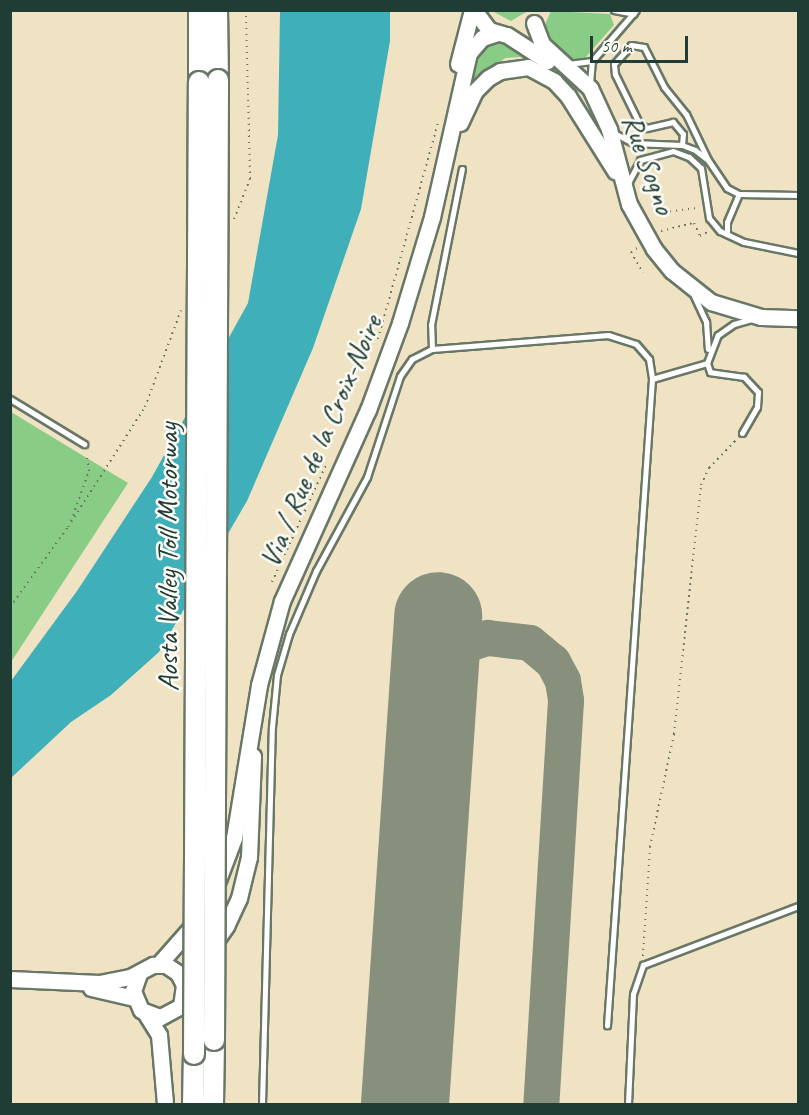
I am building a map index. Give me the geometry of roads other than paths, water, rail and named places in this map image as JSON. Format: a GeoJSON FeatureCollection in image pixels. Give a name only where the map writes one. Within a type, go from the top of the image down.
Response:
{"type":"FeatureCollection","features":[{"type":"Feature","properties":{"kind":"highway","name":"Aosta Valley Toll Motorway"},"geometry":{"type":"LineString","coordinates":[[200,10],[208,81],[213,1104]]}},
{"type":"Feature","properties":{"kind":"highway","name":"Aosta Valley Toll Motorway"},"geometry":{"type":"LineString","coordinates":[[193,1104],[208,81],[218,10]]}},
{"type":"Feature","properties":{"kind":"street","name":"Rue Sogno"},"geometry":{"type":"LineString","coordinates":[[473,10],[482,23],[544,58],[575,88],[596,121],[619,178],[687,287],[711,302],[761,317],[798,318]]}},
{"type":"Feature","properties":{"kind":"street","name":"Via / Rue de la Croix-Noire"},"geometry":{"type":"LineString","coordinates":[[440,185],[460,55],[473,10]]}},
{"type":"Feature","properties":{"kind":"street","name":"Rue Sogno"},"geometry":{"type":"LineString","coordinates":[[538,17],[542,44],[590,88],[609,129],[619,178]]}},
{"type":"Feature","properties":{"kind":"street","name":"Via / Rue de la Croix-Noire"},"geometry":{"type":"LineString","coordinates":[[158,965],[196,922],[227,865],[252,717],[282,601],[368,410],[415,278],[451,143],[469,53],[482,38],[522,32],[538,17]]}},
{"type":"Feature","properties":{"kind":"street"},"geometry":{"type":"LineString","coordinates":[[451,143],[475,91],[488,78],[500,71],[528,67],[554,81],[568,96],[619,178]]}},
{"type":"Feature","properties":{"kind":"street","name":"Via / Rue de la Croix-Noire"},"geometry":{"type":"LineString","coordinates":[[184,984],[226,926],[241,888],[249,857],[252,812],[252,717]]}},
{"type":"Feature","properties":{"kind":"street"},"geometry":{"type":"LineString","coordinates":[[10,979],[74,984],[118,981],[158,965],[173,969],[184,984],[184,999],[176,1010],[164,1073]]}},
{"type":"Feature","properties":{"kind":"street"},"geometry":{"type":"LineString","coordinates":[[139,974],[133,986],[134,998],[159,1035],[165,1104]]}},
{"type":"Feature","properties":{"kind":"street"},"geometry":{"type":"LineString","coordinates":[[74,984],[134,998]]}},
{"type":"Feature","properties":{"kind":"street"},"geometry":{"type":"LineString","coordinates":[[146,1014],[160,1017],[176,1010]]}},
{"type":"Feature","properties":{"kind":"lane"},"geometry":{"type":"LineString","coordinates":[[615,10],[634,12]]}},
{"type":"Feature","properties":{"kind":"lane"},"geometry":{"type":"LineString","coordinates":[[590,88],[592,61],[634,12]]}},
{"type":"Feature","properties":{"kind":"lane"},"geometry":{"type":"LineString","coordinates":[[682,145],[683,134],[673,122],[645,128],[639,123],[615,74],[614,64],[631,45],[644,47],[664,87],[686,114],[708,160],[727,188],[739,194],[798,195]]}},
{"type":"Feature","properties":{"kind":"lane"},"geometry":{"type":"LineString","coordinates":[[565,64],[592,61]]}},
{"type":"Feature","properties":{"kind":"lane"},"geometry":{"type":"LineString","coordinates":[[609,129],[633,143],[682,145],[708,160]]}},
{"type":"Feature","properties":{"kind":"lane"},"geometry":{"type":"LineString","coordinates":[[619,178],[640,160],[673,151],[689,157],[701,168],[706,207],[716,226],[744,242],[798,253]]}},
{"type":"Feature","properties":{"kind":"lane"},"geometry":{"type":"LineString","coordinates":[[432,350],[431,325],[462,169]]}},
{"type":"Feature","properties":{"kind":"lane"},"geometry":{"type":"LineString","coordinates":[[727,234],[727,222],[739,194]]}},
{"type":"Feature","properties":{"kind":"lane"},"geometry":{"type":"LineString","coordinates":[[687,287],[702,306],[709,351],[707,363],[710,372],[744,378],[758,392],[757,407],[742,433]]}},
{"type":"Feature","properties":{"kind":"lane"},"geometry":{"type":"LineString","coordinates":[[709,351],[726,328],[761,317]]}},
{"type":"Feature","properties":{"kind":"lane"},"geometry":{"type":"LineString","coordinates":[[262,1104],[272,727],[277,675],[289,634],[316,571],[367,477],[400,376],[412,359],[432,350],[608,335],[636,344],[649,359],[652,379],[607,1025]]}},
{"type":"Feature","properties":{"kind":"lane"},"geometry":{"type":"LineString","coordinates":[[652,379],[707,363]]}},
{"type":"Feature","properties":{"kind":"lane"},"geometry":{"type":"LineString","coordinates":[[10,399],[84,444]]}},
{"type":"Feature","properties":{"kind":"lane"},"geometry":{"type":"LineString","coordinates":[[628,1104],[633,994],[643,965],[798,906]]}},
{"type":"Feature","properties":{"kind":"water"},"geometry":{"type":"Polygon","coordinates":[[[280,11],[390,11],[390,41],[361,209],[313,348],[247,501],[159,652],[111,695],[71,722],[11,778],[11,681],[77,591],[152,477],[248,303],[278,135],[280,11]]]}}]}
